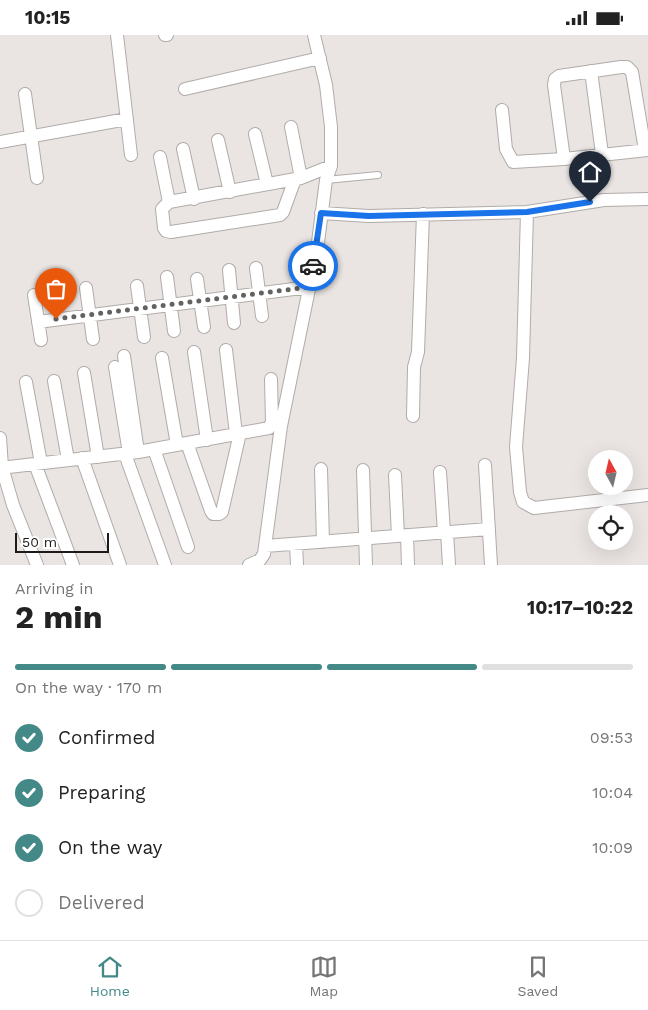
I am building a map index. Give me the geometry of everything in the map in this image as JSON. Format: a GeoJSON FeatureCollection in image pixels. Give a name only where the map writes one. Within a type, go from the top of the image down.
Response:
{"type":"FeatureCollection","features":[{"type":"Feature","properties":{"kind":"street"},"geometry":{"type":"LineString","coordinates":[[117,35],[132,155]]}},
{"type":"Feature","properties":{"kind":"street"},"geometry":{"type":"LineString","coordinates":[[266,555],[281,426],[317,249],[326,179],[331,166],[331,127],[326,85],[314,35]]}},
{"type":"Feature","properties":{"kind":"street"},"geometry":{"type":"LineString","coordinates":[[185,89],[320,58]]}},
{"type":"Feature","properties":{"kind":"street"},"geometry":{"type":"LineString","coordinates":[[502,110],[506,149],[513,162],[564,159],[646,150],[632,71],[627,67],[559,76],[555,79],[554,85],[564,159]]}},
{"type":"Feature","properties":{"kind":"street"},"geometry":{"type":"LineString","coordinates":[[591,71],[602,154]]}},
{"type":"Feature","properties":{"kind":"street"},"geometry":{"type":"LineString","coordinates":[[25,94],[37,177]]}},
{"type":"Feature","properties":{"kind":"street"},"geometry":{"type":"LineString","coordinates":[[0,142],[127,119]]}},
{"type":"Feature","properties":{"kind":"street"},"geometry":{"type":"LineString","coordinates":[[291,127],[298,178],[280,215],[171,232],[166,231],[162,209],[169,202],[194,199],[298,178],[331,166]]}},
{"type":"Feature","properties":{"kind":"street"},"geometry":{"type":"LineString","coordinates":[[255,134],[266,184]]}},
{"type":"Feature","properties":{"kind":"street"},"geometry":{"type":"LineString","coordinates":[[218,139],[230,191]]}},
{"type":"Feature","properties":{"kind":"street"},"geometry":{"type":"LineString","coordinates":[[183,149],[194,199]]}},
{"type":"Feature","properties":{"kind":"street"},"geometry":{"type":"LineString","coordinates":[[160,157],[169,202]]}},
{"type":"Feature","properties":{"kind":"street"},"geometry":{"type":"LineString","coordinates":[[321,213],[369,216],[527,212],[604,200],[648,199]]}},
{"type":"Feature","properties":{"kind":"street"},"geometry":{"type":"LineString","coordinates":[[527,212],[523,358],[516,447],[520,492],[523,502],[534,509],[648,495]]}},
{"type":"Feature","properties":{"kind":"street"},"geometry":{"type":"LineString","coordinates":[[413,416],[414,367],[418,352],[423,214]]}},
{"type":"Feature","properties":{"kind":"street"},"geometry":{"type":"LineString","coordinates":[[256,268],[262,316]]}},
{"type":"Feature","properties":{"kind":"street"},"geometry":{"type":"LineString","coordinates":[[229,269],[234,323]]}},
{"type":"Feature","properties":{"kind":"street"},"geometry":{"type":"LineString","coordinates":[[167,277],[174,331]]}},
{"type":"Feature","properties":{"kind":"street"},"geometry":{"type":"LineString","coordinates":[[197,279],[204,327]]}},
{"type":"Feature","properties":{"kind":"street"},"geometry":{"type":"LineString","coordinates":[[137,286],[144,337]]}},
{"type":"Feature","properties":{"kind":"street"},"geometry":{"type":"LineString","coordinates":[[38,322],[309,287]]}},
{"type":"Feature","properties":{"kind":"street"},"geometry":{"type":"LineString","coordinates":[[86,288],[93,339]]}},
{"type":"Feature","properties":{"kind":"street"},"geometry":{"type":"LineString","coordinates":[[34,295],[41,340]]}},
{"type":"Feature","properties":{"kind":"street"},"geometry":{"type":"LineString","coordinates":[[162,358],[182,444],[211,511],[213,514],[219,514],[222,512],[238,433],[226,350]]}},
{"type":"Feature","properties":{"kind":"street"},"geometry":{"type":"LineString","coordinates":[[194,352],[207,440]]}},
{"type":"Feature","properties":{"kind":"street"},"geometry":{"type":"LineString","coordinates":[[124,356],[130,453]]}},
{"type":"Feature","properties":{"kind":"street"},"geometry":{"type":"LineString","coordinates":[[115,367],[130,453],[164,565]]}},
{"type":"Feature","properties":{"kind":"street"},"geometry":{"type":"LineString","coordinates":[[84,373],[98,457]]}},
{"type":"Feature","properties":{"kind":"street"},"geometry":{"type":"LineString","coordinates":[[1,468],[130,453],[207,440],[271,426],[271,379]]}},
{"type":"Feature","properties":{"kind":"street"},"geometry":{"type":"LineString","coordinates":[[54,381],[68,460]]}},
{"type":"Feature","properties":{"kind":"street"},"geometry":{"type":"LineString","coordinates":[[26,382],[38,463],[73,565]]}},
{"type":"Feature","properties":{"kind":"street"},"geometry":{"type":"LineString","coordinates":[[0,438],[1,468],[13,505],[38,565]]}},
{"type":"Feature","properties":{"kind":"street"},"geometry":{"type":"LineString","coordinates":[[154,449],[188,547]]}},
{"type":"Feature","properties":{"kind":"street"},"geometry":{"type":"LineString","coordinates":[[82,459],[120,565]]}},
{"type":"Feature","properties":{"kind":"street"},"geometry":{"type":"LineString","coordinates":[[485,465],[491,565]]}},
{"type":"Feature","properties":{"kind":"street"},"geometry":{"type":"LineString","coordinates":[[321,469],[323,542]]}},
{"type":"Feature","properties":{"kind":"street"},"geometry":{"type":"LineString","coordinates":[[363,470],[366,565]]}},
{"type":"Feature","properties":{"kind":"street"},"geometry":{"type":"LineString","coordinates":[[440,472],[449,565]]}},
{"type":"Feature","properties":{"kind":"street"},"geometry":{"type":"LineString","coordinates":[[395,475],[408,565]]}},
{"type":"Feature","properties":{"kind":"street"},"geometry":{"type":"LineString","coordinates":[[249,565],[266,555],[296,544],[489,529]]}},
{"type":"Feature","properties":{"kind":"street"},"geometry":{"type":"LineString","coordinates":[[296,544],[297,565]]}},
{"type":"Feature","properties":{"kind":"lane"},"geometry":{"type":"LineString","coordinates":[[326,179],[378,175]]}},
{"type":"Feature","properties":{"kind":"way so far"},"geometry":{"type":"LineString","coordinates":[[56,319],[309,287],[313,266]]}},
{"type":"Feature","properties":{"kind":"route"},"geometry":{"type":"LineString","coordinates":[[313,266],[321,213],[369,216],[527,212],[590,202]]}}]}
